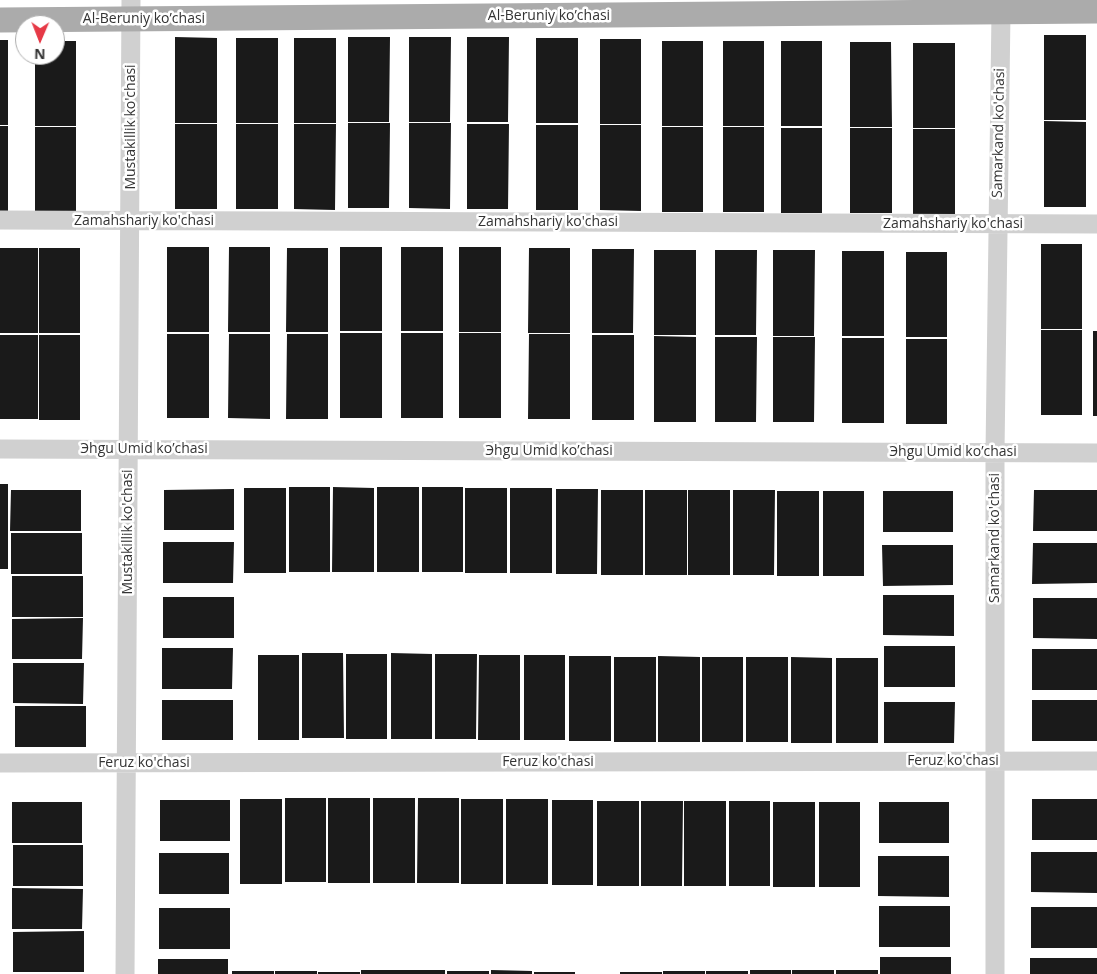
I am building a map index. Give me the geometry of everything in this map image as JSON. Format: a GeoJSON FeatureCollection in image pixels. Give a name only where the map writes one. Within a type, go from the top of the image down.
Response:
{"type":"FeatureCollection","features":[{"type":"Feature","properties":{"kind":"main road","name":"Al-Beruniy ko’chasi"},"geometry":{"type":"LineString","coordinates":[[0,20],[131,10],[1097,11]]}},
{"type":"Feature","properties":{"kind":"street","name":"Mustakillik ko'chasi"},"geometry":{"type":"LineString","coordinates":[[125,974],[131,10]]}},
{"type":"Feature","properties":{"kind":"street","name":"Samarkand ko'chasi"},"geometry":{"type":"LineString","coordinates":[[995,974],[995,452],[1001,12]]}},
{"type":"Feature","properties":{"kind":"street","name":"Zamahshariy ko'chasi"},"geometry":{"type":"LineString","coordinates":[[0,220],[1097,224]]}},
{"type":"Feature","properties":{"kind":"street","name":"Эhgu Umid ko’chasi"},"geometry":{"type":"LineString","coordinates":[[0,449],[1097,453]]}},
{"type":"Feature","properties":{"kind":"street","name":"Feruz ko'chasi"},"geometry":{"type":"LineString","coordinates":[[0,763],[1097,761]]}},
{"type":"Feature","properties":{"kind":"building"},"geometry":{"type":"Polygon","coordinates":[[[1044,35],[1086,35],[1086,120],[1044,120],[1044,35]]]}},
{"type":"Feature","properties":{"kind":"building"},"geometry":{"type":"Polygon","coordinates":[[[175,37],[217,38],[217,123],[175,123],[175,37]]]}},
{"type":"Feature","properties":{"kind":"building"},"geometry":{"type":"Polygon","coordinates":[[[348,37],[390,37],[389,122],[348,122],[348,37]]]}},
{"type":"Feature","properties":{"kind":"building"},"geometry":{"type":"Polygon","coordinates":[[[409,37],[451,37],[450,122],[409,122],[409,37]]]}},
{"type":"Feature","properties":{"kind":"building"},"geometry":{"type":"Polygon","coordinates":[[[467,37],[509,37],[508,122],[467,122],[467,37]]]}},
{"type":"Feature","properties":{"kind":"building"},"geometry":{"type":"Polygon","coordinates":[[[236,38],[278,38],[278,123],[236,123],[236,38]]]}},
{"type":"Feature","properties":{"kind":"building"},"geometry":{"type":"Polygon","coordinates":[[[294,38],[336,38],[336,123],[294,123],[294,38]]]}},
{"type":"Feature","properties":{"kind":"building"},"geometry":{"type":"Polygon","coordinates":[[[536,38],[578,38],[578,123],[536,123],[536,38]]]}},
{"type":"Feature","properties":{"kind":"building"},"geometry":{"type":"Polygon","coordinates":[[[600,39],[641,39],[641,124],[600,124],[600,39]]]}},
{"type":"Feature","properties":{"kind":"building"},"geometry":{"type":"Polygon","coordinates":[[[0,40],[8,40],[8,125],[0,125],[0,40]]]}},
{"type":"Feature","properties":{"kind":"building"},"geometry":{"type":"Polygon","coordinates":[[[65,41],[76,41],[76,126],[35,126],[35,65],[65,65],[65,41]]]}},
{"type":"Feature","properties":{"kind":"building"},"geometry":{"type":"Polygon","coordinates":[[[662,41],[703,41],[703,126],[662,126],[662,41]]]}},
{"type":"Feature","properties":{"kind":"building"},"geometry":{"type":"Polygon","coordinates":[[[723,41],[764,41],[764,126],[723,126],[723,41]]]}},
{"type":"Feature","properties":{"kind":"building"},"geometry":{"type":"Polygon","coordinates":[[[781,41],[822,41],[822,126],[781,126],[781,41]]]}},
{"type":"Feature","properties":{"kind":"building"},"geometry":{"type":"Polygon","coordinates":[[[850,42],[891,42],[892,127],[850,127],[850,42]]]}},
{"type":"Feature","properties":{"kind":"building"},"geometry":{"type":"Polygon","coordinates":[[[913,43],[955,43],[955,128],[913,128],[913,43]]]}},
{"type":"Feature","properties":{"kind":"building"},"geometry":{"type":"Polygon","coordinates":[[[1044,121],[1086,122],[1086,207],[1044,207],[1044,121]]]}},
{"type":"Feature","properties":{"kind":"building"},"geometry":{"type":"Polygon","coordinates":[[[348,123],[390,123],[389,208],[348,208],[348,123]]]}},
{"type":"Feature","properties":{"kind":"building"},"geometry":{"type":"Polygon","coordinates":[[[409,123],[451,123],[450,209],[409,208],[409,123]]]}},
{"type":"Feature","properties":{"kind":"building"},"geometry":{"type":"Polygon","coordinates":[[[175,124],[217,124],[217,209],[175,209],[175,124]]]}},
{"type":"Feature","properties":{"kind":"building"},"geometry":{"type":"Polygon","coordinates":[[[236,124],[278,124],[278,209],[236,209],[236,124]]]}},
{"type":"Feature","properties":{"kind":"building"},"geometry":{"type":"Polygon","coordinates":[[[294,124],[336,124],[335,210],[294,209],[294,124]]]}},
{"type":"Feature","properties":{"kind":"building"},"geometry":{"type":"Polygon","coordinates":[[[467,124],[509,124],[508,209],[467,209],[467,124]]]}},
{"type":"Feature","properties":{"kind":"building"},"geometry":{"type":"Polygon","coordinates":[[[536,125],[578,125],[578,210],[536,210],[536,125]]]}},
{"type":"Feature","properties":{"kind":"building"},"geometry":{"type":"Polygon","coordinates":[[[600,125],[641,125],[641,211],[600,210],[600,125]]]}},
{"type":"Feature","properties":{"kind":"building"},"geometry":{"type":"Polygon","coordinates":[[[0,126],[8,126],[8,211],[0,211],[0,126]]]}},
{"type":"Feature","properties":{"kind":"building"},"geometry":{"type":"Polygon","coordinates":[[[35,127],[76,127],[76,212],[35,212],[35,127]]]}},
{"type":"Feature","properties":{"kind":"building"},"geometry":{"type":"Polygon","coordinates":[[[662,127],[703,127],[703,212],[662,212],[662,127]]]}},
{"type":"Feature","properties":{"kind":"building"},"geometry":{"type":"Polygon","coordinates":[[[723,127],[764,127],[764,212],[723,212],[723,127]]]}},
{"type":"Feature","properties":{"kind":"building"},"geometry":{"type":"Polygon","coordinates":[[[781,128],[822,128],[822,213],[781,213],[781,128]]]}},
{"type":"Feature","properties":{"kind":"building"},"geometry":{"type":"Polygon","coordinates":[[[850,128],[892,128],[892,213],[850,213],[850,128]]]}},
{"type":"Feature","properties":{"kind":"building"},"geometry":{"type":"Polygon","coordinates":[[[913,129],[955,129],[955,214],[913,214],[913,129]]]}},
{"type":"Feature","properties":{"kind":"building"},"geometry":{"type":"Polygon","coordinates":[[[1041,244],[1082,244],[1082,329],[1041,329],[1041,244]]]}},
{"type":"Feature","properties":{"kind":"building"},"geometry":{"type":"Polygon","coordinates":[[[167,247],[209,247],[209,332],[167,332],[167,247]]]}},
{"type":"Feature","properties":{"kind":"building"},"geometry":{"type":"Polygon","coordinates":[[[229,247],[270,247],[270,332],[228,332],[229,247]]]}},
{"type":"Feature","properties":{"kind":"building"},"geometry":{"type":"Polygon","coordinates":[[[340,247],[382,247],[382,331],[340,331],[340,247]]]}},
{"type":"Feature","properties":{"kind":"building"},"geometry":{"type":"Polygon","coordinates":[[[401,247],[443,247],[443,331],[401,331],[401,247]]]}},
{"type":"Feature","properties":{"kind":"building"},"geometry":{"type":"Polygon","coordinates":[[[459,247],[501,247],[501,332],[459,332],[459,247]]]}},
{"type":"Feature","properties":{"kind":"building"},"geometry":{"type":"Polygon","coordinates":[[[0,248],[38,248],[38,333],[0,333],[0,248]]]}},
{"type":"Feature","properties":{"kind":"building"},"geometry":{"type":"Polygon","coordinates":[[[39,248],[80,248],[80,333],[39,333],[39,248]]]}},
{"type":"Feature","properties":{"kind":"building"},"geometry":{"type":"Polygon","coordinates":[[[287,248],[328,248],[328,332],[286,332],[287,248]]]}},
{"type":"Feature","properties":{"kind":"building"},"geometry":{"type":"Polygon","coordinates":[[[529,248],[570,248],[570,333],[528,333],[529,248]]]}},
{"type":"Feature","properties":{"kind":"building"},"geometry":{"type":"Polygon","coordinates":[[[592,249],[634,249],[633,333],[592,333],[592,249]]]}},
{"type":"Feature","properties":{"kind":"building"},"geometry":{"type":"Polygon","coordinates":[[[654,250],[696,250],[696,335],[654,335],[654,250]]]}},
{"type":"Feature","properties":{"kind":"building"},"geometry":{"type":"Polygon","coordinates":[[[715,250],[757,250],[756,335],[715,335],[715,250]]]}},
{"type":"Feature","properties":{"kind":"building"},"geometry":{"type":"Polygon","coordinates":[[[773,250],[815,250],[814,336],[773,336],[773,250]]]}},
{"type":"Feature","properties":{"kind":"building"},"geometry":{"type":"Polygon","coordinates":[[[842,251],[884,251],[884,336],[842,336],[842,251]]]}},
{"type":"Feature","properties":{"kind":"building"},"geometry":{"type":"Polygon","coordinates":[[[906,252],[947,252],[947,337],[906,337],[906,252]]]}},
{"type":"Feature","properties":{"kind":"building"},"geometry":{"type":"Polygon","coordinates":[[[1041,330],[1082,330],[1082,415],[1041,415],[1041,330]]]}},
{"type":"Feature","properties":{"kind":"building"},"geometry":{"type":"Polygon","coordinates":[[[1093,331],[1097,331],[1097,416],[1093,416],[1093,331]]]}},
{"type":"Feature","properties":{"kind":"building"},"geometry":{"type":"Polygon","coordinates":[[[340,333],[382,333],[382,418],[340,418],[340,333]]]}},
{"type":"Feature","properties":{"kind":"building"},"geometry":{"type":"Polygon","coordinates":[[[401,333],[443,333],[443,418],[401,418],[401,333]]]}},
{"type":"Feature","properties":{"kind":"building"},"geometry":{"type":"Polygon","coordinates":[[[459,333],[501,333],[501,418],[459,418],[459,333]]]}},
{"type":"Feature","properties":{"kind":"building"},"geometry":{"type":"Polygon","coordinates":[[[167,334],[209,334],[209,418],[167,418],[167,334]]]}},
{"type":"Feature","properties":{"kind":"building"},"geometry":{"type":"Polygon","coordinates":[[[229,334],[270,334],[270,419],[228,418],[229,334]]]}},
{"type":"Feature","properties":{"kind":"building"},"geometry":{"type":"Polygon","coordinates":[[[287,334],[328,334],[328,419],[286,419],[287,334]]]}},
{"type":"Feature","properties":{"kind":"building"},"geometry":{"type":"Polygon","coordinates":[[[529,334],[570,334],[570,419],[528,419],[529,334]]]}},
{"type":"Feature","properties":{"kind":"building"},"geometry":{"type":"Polygon","coordinates":[[[0,335],[38,335],[38,419],[0,419],[0,335]]]}},
{"type":"Feature","properties":{"kind":"building"},"geometry":{"type":"Polygon","coordinates":[[[39,335],[80,335],[80,420],[39,420],[39,335]]]}},
{"type":"Feature","properties":{"kind":"building"},"geometry":{"type":"Polygon","coordinates":[[[592,335],[634,335],[634,420],[592,420],[592,335]]]}},
{"type":"Feature","properties":{"kind":"building"},"geometry":{"type":"Polygon","coordinates":[[[654,336],[696,337],[696,422],[654,422],[654,336]]]}},
{"type":"Feature","properties":{"kind":"building"},"geometry":{"type":"Polygon","coordinates":[[[715,337],[757,337],[756,422],[715,422],[715,337]]]}},
{"type":"Feature","properties":{"kind":"building"},"geometry":{"type":"Polygon","coordinates":[[[773,337],[815,337],[814,422],[773,422],[773,337]]]}},
{"type":"Feature","properties":{"kind":"building"},"geometry":{"type":"Polygon","coordinates":[[[842,338],[884,338],[884,423],[842,423],[842,338]]]}},
{"type":"Feature","properties":{"kind":"building"},"geometry":{"type":"Polygon","coordinates":[[[906,339],[947,339],[947,424],[906,424],[906,339]]]}},
{"type":"Feature","properties":{"kind":"building"},"geometry":{"type":"Polygon","coordinates":[[[0,484],[8,484],[8,569],[0,569],[0,484]]]}},
{"type":"Feature","properties":{"kind":"building"},"geometry":{"type":"Polygon","coordinates":[[[289,487],[330,487],[330,572],[289,572],[289,487]]]}},
{"type":"Feature","properties":{"kind":"building"},"geometry":{"type":"Polygon","coordinates":[[[333,487],[374,488],[374,572],[332,572],[333,487]]]}},
{"type":"Feature","properties":{"kind":"building"},"geometry":{"type":"Polygon","coordinates":[[[377,487],[419,487],[419,572],[377,572],[377,487]]]}},
{"type":"Feature","properties":{"kind":"building"},"geometry":{"type":"Polygon","coordinates":[[[422,487],[463,487],[463,572],[422,572],[422,487]]]}},
{"type":"Feature","properties":{"kind":"building"},"geometry":{"type":"Polygon","coordinates":[[[244,488],[286,488],[286,573],[244,573],[244,488]]]}},
{"type":"Feature","properties":{"kind":"building"},"geometry":{"type":"Polygon","coordinates":[[[465,488],[507,488],[507,573],[465,573],[465,488]]]}},
{"type":"Feature","properties":{"kind":"building"},"geometry":{"type":"Polygon","coordinates":[[[510,488],[552,488],[552,573],[510,573],[510,488]]]}},
{"type":"Feature","properties":{"kind":"building"},"geometry":{"type":"Polygon","coordinates":[[[234,489],[234,530],[164,530],[164,490],[234,489]]]}},
{"type":"Feature","properties":{"kind":"building"},"geometry":{"type":"Polygon","coordinates":[[[556,489],[598,489],[597,574],[556,574],[556,489]]]}},
{"type":"Feature","properties":{"kind":"building"},"geometry":{"type":"Polygon","coordinates":[[[11,490],[81,490],[81,531],[10,531],[11,490]]]}},
{"type":"Feature","properties":{"kind":"building"},"geometry":{"type":"Polygon","coordinates":[[[601,490],[643,490],[643,575],[601,575],[601,490]]]}},
{"type":"Feature","properties":{"kind":"building"},"geometry":{"type":"Polygon","coordinates":[[[645,490],[687,490],[687,575],[645,575],[645,490]]]}},
{"type":"Feature","properties":{"kind":"building"},"geometry":{"type":"Polygon","coordinates":[[[688,490],[730,490],[730,575],[688,575],[688,490]]]}},
{"type":"Feature","properties":{"kind":"building"},"geometry":{"type":"Polygon","coordinates":[[[733,490],[775,490],[774,575],[733,575],[733,490]]]}},
{"type":"Feature","properties":{"kind":"building"},"geometry":{"type":"Polygon","coordinates":[[[1034,490],[1097,490],[1097,531],[1033,531],[1034,490]]]}},
{"type":"Feature","properties":{"kind":"building"},"geometry":{"type":"Polygon","coordinates":[[[777,491],[819,491],[819,576],[777,576],[777,491]]]}},
{"type":"Feature","properties":{"kind":"building"},"geometry":{"type":"Polygon","coordinates":[[[823,491],[864,491],[864,576],[823,576],[823,491]]]}},
{"type":"Feature","properties":{"kind":"building"},"geometry":{"type":"Polygon","coordinates":[[[883,491],[953,491],[953,532],[883,532],[883,491]]]}},
{"type":"Feature","properties":{"kind":"building"},"geometry":{"type":"Polygon","coordinates":[[[11,533],[82,533],[82,574],[11,574],[11,533]]]}},
{"type":"Feature","properties":{"kind":"building"},"geometry":{"type":"Polygon","coordinates":[[[163,542],[234,542],[233,583],[163,583],[163,542]]]}},
{"type":"Feature","properties":{"kind":"building"},"geometry":{"type":"Polygon","coordinates":[[[1033,543],[1097,543],[1097,583],[1032,584],[1033,543]]]}},
{"type":"Feature","properties":{"kind":"building"},"geometry":{"type":"Polygon","coordinates":[[[882,545],[953,545],[953,585],[883,586],[882,545]]]}},
{"type":"Feature","properties":{"kind":"building"},"geometry":{"type":"Polygon","coordinates":[[[12,576],[83,576],[83,617],[12,617],[12,576]]]}},
{"type":"Feature","properties":{"kind":"building"},"geometry":{"type":"Polygon","coordinates":[[[883,595],[954,595],[954,636],[883,635],[883,595]]]}},
{"type":"Feature","properties":{"kind":"building"},"geometry":{"type":"Polygon","coordinates":[[[163,597],[234,597],[234,638],[163,638],[163,597]]]}},
{"type":"Feature","properties":{"kind":"building"},"geometry":{"type":"Polygon","coordinates":[[[1033,598],[1097,598],[1097,639],[1033,638],[1033,598]]]}},
{"type":"Feature","properties":{"kind":"building"},"geometry":{"type":"Polygon","coordinates":[[[83,618],[82,659],[12,659],[12,619],[83,618]]]}},
{"type":"Feature","properties":{"kind":"building"},"geometry":{"type":"Polygon","coordinates":[[[884,646],[955,646],[955,687],[884,687],[884,646]]]}},
{"type":"Feature","properties":{"kind":"building"},"geometry":{"type":"Polygon","coordinates":[[[162,648],[233,648],[232,689],[162,689],[162,648]]]}},
{"type":"Feature","properties":{"kind":"building"},"geometry":{"type":"Polygon","coordinates":[[[1032,649],[1097,649],[1097,690],[1032,690],[1032,649]]]}},
{"type":"Feature","properties":{"kind":"building"},"geometry":{"type":"Polygon","coordinates":[[[302,653],[343,653],[344,738],[302,738],[302,653]]]}},
{"type":"Feature","properties":{"kind":"building"},"geometry":{"type":"Polygon","coordinates":[[[391,653],[432,654],[432,739],[391,739],[391,653]]]}},
{"type":"Feature","properties":{"kind":"building"},"geometry":{"type":"Polygon","coordinates":[[[346,654],[387,654],[387,739],[346,739],[346,654]]]}},
{"type":"Feature","properties":{"kind":"building"},"geometry":{"type":"Polygon","coordinates":[[[435,654],[477,654],[476,739],[435,739],[435,654]]]}},
{"type":"Feature","properties":{"kind":"building"},"geometry":{"type":"Polygon","coordinates":[[[258,655],[299,655],[299,740],[258,740],[258,655]]]}},
{"type":"Feature","properties":{"kind":"building"},"geometry":{"type":"Polygon","coordinates":[[[479,655],[520,655],[520,740],[478,740],[479,655]]]}},
{"type":"Feature","properties":{"kind":"building"},"geometry":{"type":"Polygon","coordinates":[[[524,655],[565,655],[565,740],[524,740],[524,655]]]}},
{"type":"Feature","properties":{"kind":"building"},"geometry":{"type":"Polygon","coordinates":[[[569,656],[611,656],[611,741],[569,741],[569,656]]]}},
{"type":"Feature","properties":{"kind":"building"},"geometry":{"type":"Polygon","coordinates":[[[658,656],[700,657],[700,742],[658,742],[658,656]]]}},
{"type":"Feature","properties":{"kind":"building"},"geometry":{"type":"Polygon","coordinates":[[[614,657],[656,657],[656,742],[614,742],[614,657]]]}},
{"type":"Feature","properties":{"kind":"building"},"geometry":{"type":"Polygon","coordinates":[[[702,657],[743,657],[743,742],[702,742],[702,657]]]}},
{"type":"Feature","properties":{"kind":"building"},"geometry":{"type":"Polygon","coordinates":[[[746,657],[788,657],[788,742],[746,742],[746,657]]]}},
{"type":"Feature","properties":{"kind":"building"},"geometry":{"type":"Polygon","coordinates":[[[791,657],[832,658],[832,743],[791,743],[791,657]]]}},
{"type":"Feature","properties":{"kind":"building"},"geometry":{"type":"Polygon","coordinates":[[[836,658],[878,658],[878,743],[836,743],[836,658]]]}},
{"type":"Feature","properties":{"kind":"building"},"geometry":{"type":"Polygon","coordinates":[[[13,663],[84,663],[83,704],[13,703],[13,663]]]}},
{"type":"Feature","properties":{"kind":"building"},"geometry":{"type":"Polygon","coordinates":[[[162,700],[233,700],[233,740],[162,740],[162,700]]]}},
{"type":"Feature","properties":{"kind":"building"},"geometry":{"type":"Polygon","coordinates":[[[1032,700],[1097,700],[1097,741],[1032,741],[1032,700]]]}},
{"type":"Feature","properties":{"kind":"building"},"geometry":{"type":"Polygon","coordinates":[[[884,702],[955,702],[954,743],[884,743],[884,702]]]}},
{"type":"Feature","properties":{"kind":"building"},"geometry":{"type":"Polygon","coordinates":[[[15,706],[86,706],[86,747],[15,747],[15,706]]]}},
{"type":"Feature","properties":{"kind":"building"},"geometry":{"type":"Polygon","coordinates":[[[285,798],[326,798],[326,882],[285,882],[285,798]]]}},
{"type":"Feature","properties":{"kind":"building"},"geometry":{"type":"Polygon","coordinates":[[[328,798],[370,798],[370,883],[328,883],[328,798]]]}},
{"type":"Feature","properties":{"kind":"building"},"geometry":{"type":"Polygon","coordinates":[[[373,798],[415,798],[415,883],[373,883],[373,798]]]}},
{"type":"Feature","properties":{"kind":"building"},"geometry":{"type":"Polygon","coordinates":[[[418,798],[459,798],[459,883],[417,883],[418,798]]]}},
{"type":"Feature","properties":{"kind":"building"},"geometry":{"type":"Polygon","coordinates":[[[240,799],[282,799],[282,884],[240,884],[240,799]]]}},
{"type":"Feature","properties":{"kind":"building"},"geometry":{"type":"Polygon","coordinates":[[[461,799],[503,799],[503,884],[461,884],[461,799]]]}},
{"type":"Feature","properties":{"kind":"building"},"geometry":{"type":"Polygon","coordinates":[[[506,799],[548,799],[548,884],[506,884],[506,799]]]}},
{"type":"Feature","properties":{"kind":"building"},"geometry":{"type":"Polygon","coordinates":[[[1032,799],[1097,799],[1097,840],[1032,840],[1032,799]]]}},
{"type":"Feature","properties":{"kind":"building"},"geometry":{"type":"Polygon","coordinates":[[[160,800],[230,800],[230,841],[160,841],[160,800]]]}},
{"type":"Feature","properties":{"kind":"building"},"geometry":{"type":"Polygon","coordinates":[[[552,800],[593,800],[593,885],[552,885],[552,800]]]}},
{"type":"Feature","properties":{"kind":"building"},"geometry":{"type":"Polygon","coordinates":[[[597,801],[639,801],[639,886],[597,886],[597,801]]]}},
{"type":"Feature","properties":{"kind":"building"},"geometry":{"type":"Polygon","coordinates":[[[641,801],[683,801],[682,886],[641,886],[641,801]]]}},
{"type":"Feature","properties":{"kind":"building"},"geometry":{"type":"Polygon","coordinates":[[[684,801],[726,801],[726,886],[684,886],[684,801]]]}},
{"type":"Feature","properties":{"kind":"building"},"geometry":{"type":"Polygon","coordinates":[[[729,801],[770,801],[770,886],[729,886],[729,801]]]}},
{"type":"Feature","properties":{"kind":"building"},"geometry":{"type":"Polygon","coordinates":[[[12,802],[82,802],[82,843],[12,843],[12,802]]]}},
{"type":"Feature","properties":{"kind":"building"},"geometry":{"type":"Polygon","coordinates":[[[773,802],[815,802],[815,887],[773,887],[773,802]]]}},
{"type":"Feature","properties":{"kind":"building"},"geometry":{"type":"Polygon","coordinates":[[[819,802],[860,802],[860,887],[819,887],[819,802]]]}},
{"type":"Feature","properties":{"kind":"building"},"geometry":{"type":"Polygon","coordinates":[[[879,802],[949,802],[949,843],[879,843],[879,802]]]}},
{"type":"Feature","properties":{"kind":"building"},"geometry":{"type":"Polygon","coordinates":[[[13,845],[83,845],[83,886],[13,886],[13,845]]]}},
{"type":"Feature","properties":{"kind":"building"},"geometry":{"type":"Polygon","coordinates":[[[1031,852],[1097,852],[1097,893],[1031,892],[1031,852]]]}},
{"type":"Feature","properties":{"kind":"building"},"geometry":{"type":"Polygon","coordinates":[[[159,853],[229,853],[229,894],[159,894],[159,853]]]}},
{"type":"Feature","properties":{"kind":"building"},"geometry":{"type":"Polygon","coordinates":[[[878,856],[949,856],[949,897],[878,896],[878,856]]]}},
{"type":"Feature","properties":{"kind":"building"},"geometry":{"type":"Polygon","coordinates":[[[12,888],[83,889],[82,929],[12,929],[12,888]]]}},
{"type":"Feature","properties":{"kind":"building"},"geometry":{"type":"Polygon","coordinates":[[[879,906],[950,906],[950,947],[879,947],[879,906]]]}},
{"type":"Feature","properties":{"kind":"building"},"geometry":{"type":"Polygon","coordinates":[[[1031,907],[1097,907],[1097,948],[1031,948],[1031,907]]]}},
{"type":"Feature","properties":{"kind":"building"},"geometry":{"type":"Polygon","coordinates":[[[159,908],[230,908],[230,949],[159,949],[159,908]]]}},
{"type":"Feature","properties":{"kind":"building"},"geometry":{"type":"Polygon","coordinates":[[[84,931],[84,972],[13,972],[13,932],[84,931]]]}},
{"type":"Feature","properties":{"kind":"building"},"geometry":{"type":"Polygon","coordinates":[[[880,957],[951,957],[951,974],[880,974],[880,957]]]}},
{"type":"Feature","properties":{"kind":"building"},"geometry":{"type":"Polygon","coordinates":[[[1030,958],[1097,958],[1097,974],[1030,974],[1030,958]]]}},
{"type":"Feature","properties":{"kind":"building"},"geometry":{"type":"Polygon","coordinates":[[[158,959],[228,959],[228,974],[158,974],[158,959]]]}},
{"type":"Feature","properties":{"kind":"building"},"geometry":{"type":"Polygon","coordinates":[[[361,970],[445,970],[445,974],[361,974],[361,970]]]}},
{"type":"Feature","properties":{"kind":"building"},"geometry":{"type":"Polygon","coordinates":[[[491,970],[532,971],[532,974],[491,974],[491,970]]]}},
{"type":"Feature","properties":{"kind":"building"},"geometry":{"type":"Polygon","coordinates":[[[750,970],[791,970],[791,974],[750,974],[750,970]]]}},
{"type":"Feature","properties":{"kind":"building"},"geometry":{"type":"Polygon","coordinates":[[[792,970],[834,970],[834,974],[792,974],[792,970]]]}},
{"type":"Feature","properties":{"kind":"building"},"geometry":{"type":"Polygon","coordinates":[[[836,970],[878,970],[878,974],[836,974],[836,970]]]}},
{"type":"Feature","properties":{"kind":"building"},"geometry":{"type":"Polygon","coordinates":[[[232,971],[274,971],[274,974],[232,974],[232,971]]]}},
{"type":"Feature","properties":{"kind":"building"},"geometry":{"type":"Polygon","coordinates":[[[275,971],[317,971],[317,974],[275,974],[275,971]]]}},
{"type":"Feature","properties":{"kind":"building"},"geometry":{"type":"Polygon","coordinates":[[[447,971],[489,971],[489,974],[447,974],[447,971]]]}},
{"type":"Feature","properties":{"kind":"building"},"geometry":{"type":"Polygon","coordinates":[[[663,971],[705,971],[705,974],[663,974],[663,971]]]}},
{"type":"Feature","properties":{"kind":"building"},"geometry":{"type":"Polygon","coordinates":[[[706,971],[748,971],[748,974],[706,974],[706,971]]]}},
{"type":"Feature","properties":{"kind":"building"},"geometry":{"type":"Polygon","coordinates":[[[318,972],[360,972],[360,974],[318,974],[318,972]]]}},
{"type":"Feature","properties":{"kind":"building"},"geometry":{"type":"Polygon","coordinates":[[[534,972],[575,972],[575,974],[534,974],[534,972]]]}},
{"type":"Feature","properties":{"kind":"building"},"geometry":{"type":"Polygon","coordinates":[[[620,972],[662,972],[662,974],[620,974],[620,972]]]}}]}
